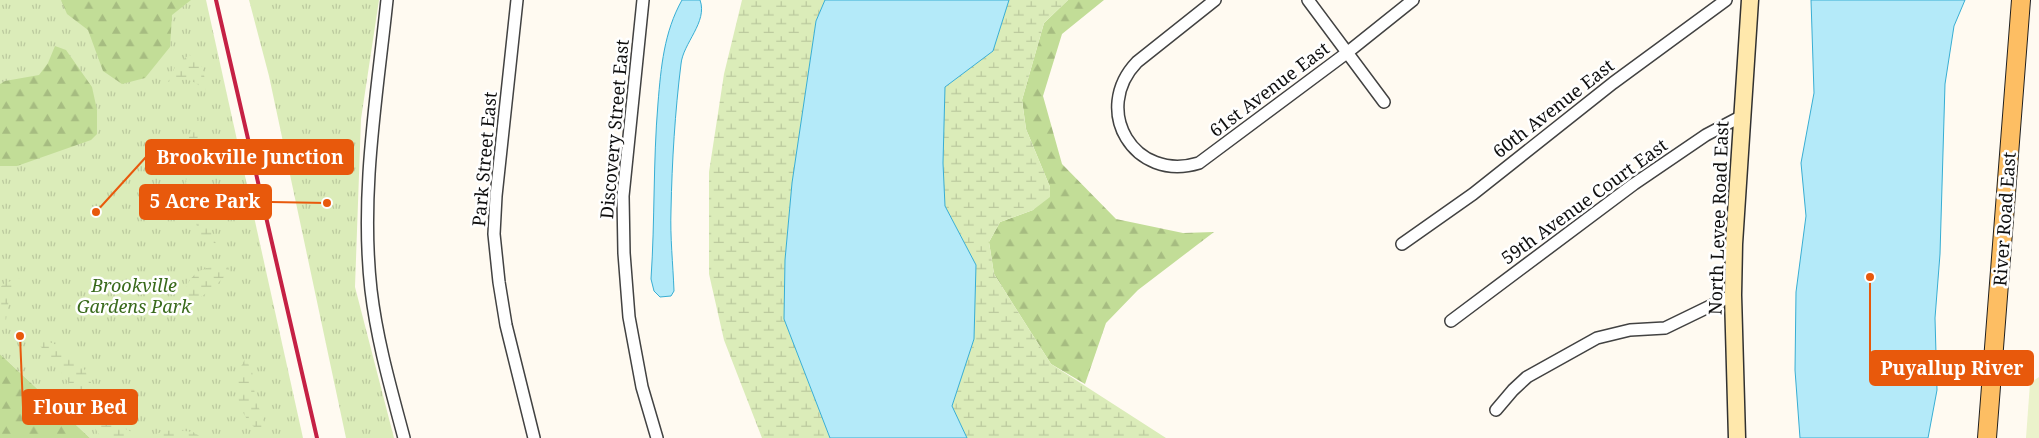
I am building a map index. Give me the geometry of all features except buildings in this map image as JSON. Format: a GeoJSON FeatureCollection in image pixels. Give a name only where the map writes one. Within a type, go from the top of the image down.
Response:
{"type":"FeatureCollection","features":[{"type":"Feature","properties":{"kind":"main road","name":"River Road East"},"geometry":{"type":"LineString","coordinates":[[1987,438],[2021,0]]}},
{"type":"Feature","properties":{"kind":"street"},"geometry":{"type":"LineString","coordinates":[[387,0],[368,174],[367,235],[371,290],[380,349],[404,438]]}},
{"type":"Feature","properties":{"kind":"street","name":"Park Street East"},"geometry":{"type":"LineString","coordinates":[[517,0],[496,196],[494,234],[498,282],[506,325],[534,438]]}},
{"type":"Feature","properties":{"kind":"street","name":"Discovery Street East"},"geometry":{"type":"LineString","coordinates":[[643,0],[623,196],[624,253],[629,317],[642,387],[657,438]]}},
{"type":"Feature","properties":{"kind":"street","name":"61st Avenue East"},"geometry":{"type":"LineString","coordinates":[[1216,0],[1137,62],[1124,77],[1118,93],[1116,105],[1118,117],[1127,139],[1135,150],[1146,158],[1167,166],[1187,166],[1199,163],[1348,52],[1414,0]]}},
{"type":"Feature","properties":{"kind":"street"},"geometry":{"type":"LineString","coordinates":[[1308,0],[1384,102]]}},
{"type":"Feature","properties":{"kind":"street","name":"60th Avenue East"},"geometry":{"type":"LineString","coordinates":[[1402,244],[1473,194],[1612,84],[1726,0]]}},
{"type":"Feature","properties":{"kind":"street","name":"North Levee Road East"},"geometry":{"type":"LineString","coordinates":[[1736,438],[1733,295],[1750,0]]}},
{"type":"Feature","properties":{"kind":"street","name":"59th Avenue Court East"},"geometry":{"type":"LineString","coordinates":[[1451,321],[1634,184],[1706,135],[1742,116]]}},
{"type":"Feature","properties":{"kind":"street"},"geometry":{"type":"LineString","coordinates":[[1496,410],[1527,377],[1597,338],[1630,330],[1664,328],[1733,295]]}},
{"type":"Feature","properties":{"kind":"green space","name":"Brookville Gardens Park"},"geometry":{"type":"Polygon","coordinates":[[[0,0],[206,0],[303,438],[90,438],[0,354],[0,0]]]}},
{"type":"Feature","properties":{"kind":"green space"},"geometry":{"type":"Polygon","coordinates":[[[61,0],[191,0],[172,15],[170,47],[145,78],[122,84],[103,71],[88,30],[67,14],[61,0]]]}},
{"type":"Feature","properties":{"kind":"green space"},"geometry":{"type":"Polygon","coordinates":[[[249,0],[379,0],[361,119],[355,287],[394,438],[346,438],[269,76],[249,0]]]}},
{"type":"Feature","properties":{"kind":"green space"},"geometry":{"type":"Polygon","coordinates":[[[742,0],[825,0],[816,21],[792,183],[785,259],[784,319],[830,438],[762,438],[724,340],[709,274],[709,172],[724,74],[742,0]]]}},
{"type":"Feature","properties":{"kind":"green space"},"geometry":{"type":"Polygon","coordinates":[[[1009,0],[1068,0],[1044,23],[1022,100],[1026,129],[1050,187],[1050,197],[1033,210],[1000,222],[989,242],[994,274],[1051,364],[1166,438],[967,438],[952,406],[974,339],[976,265],[945,206],[943,163],[945,87],[993,51],[1009,0]]]}},
{"type":"Feature","properties":{"kind":"green space"},"geometry":{"type":"Polygon","coordinates":[[[1068,0],[1104,0],[1062,34],[1043,96],[1062,164],[1116,219],[1183,233],[1214,232],[1138,290],[1106,323],[1085,384],[1051,364],[994,274],[989,242],[1000,222],[1033,210],[1050,187],[1026,129],[1022,100],[1044,23],[1068,0]]]}},
{"type":"Feature","properties":{"kind":"green space"},"geometry":{"type":"Polygon","coordinates":[[[55,46],[66,50],[92,87],[97,110],[97,134],[91,140],[17,166],[0,166],[0,84],[5,81],[39,75],[48,63],[55,46]]]}},
{"type":"Feature","properties":{"kind":"green space"},"geometry":{"type":"Polygon","coordinates":[[[189,55],[198,58],[202,66],[205,93],[199,85],[189,80],[178,79],[168,82],[176,65],[189,55]]]}},
{"type":"Feature","properties":{"kind":"green space"},"geometry":{"type":"Polygon","coordinates":[[[201,116],[197,141],[198,177],[185,174],[184,170],[190,134],[201,116]]]}},
{"type":"Feature","properties":{"kind":"green space"},"geometry":{"type":"Polygon","coordinates":[[[185,179],[198,182],[205,216],[220,254],[211,248],[199,231],[185,179]]]}},
{"type":"Feature","properties":{"kind":"green space"},"geometry":{"type":"Polygon","coordinates":[[[218,266],[227,267],[230,271],[210,291],[188,305],[185,304],[186,288],[192,277],[204,269],[218,266]]]}},
{"type":"Feature","properties":{"kind":"green space"},"geometry":{"type":"Polygon","coordinates":[[[20,278],[9,298],[6,320],[0,316],[0,287],[5,283],[20,278]]]}},
{"type":"Feature","properties":{"kind":"green space"},"geometry":{"type":"Polygon","coordinates":[[[42,341],[53,343],[63,349],[81,365],[92,387],[93,409],[78,394],[37,343],[42,341]]]}},
{"type":"Feature","properties":{"kind":"green space"},"geometry":{"type":"Polygon","coordinates":[[[0,354],[90,438],[0,438],[0,354]]]}},
{"type":"Feature","properties":{"kind":"green space"},"geometry":{"type":"Polygon","coordinates":[[[245,359],[252,369],[255,397],[268,433],[260,431],[247,420],[239,403],[237,378],[245,359]]]}},
{"type":"Feature","properties":{"kind":"green space"},"geometry":{"type":"Polygon","coordinates":[[[2039,377],[2039,438],[2026,438],[2030,383],[2039,377]]]}},
{"type":"Feature","properties":{"kind":"green space"},"geometry":{"type":"Polygon","coordinates":[[[91,416],[128,430],[142,438],[101,438],[91,416]]]}},
{"type":"Feature","properties":{"kind":"green space"},"geometry":{"type":"Polygon","coordinates":[[[163,431],[193,432],[203,438],[151,437],[163,431]]]}},
{"type":"Feature","properties":{"kind":"water"},"geometry":{"type":"Polygon","coordinates":[[[682,0],[700,0],[702,8],[698,24],[683,56],[677,100],[671,220],[674,291],[671,296],[660,297],[654,291],[651,279],[658,103],[667,37],[682,0]]]}},
{"type":"Feature","properties":{"kind":"water"},"geometry":{"type":"Polygon","coordinates":[[[825,0],[1009,0],[993,51],[945,87],[943,163],[945,206],[976,265],[974,339],[952,406],[967,438],[830,438],[784,319],[785,260],[792,183],[816,21],[825,0]]]}},
{"type":"Feature","properties":{"kind":"water"},"geometry":{"type":"Polygon","coordinates":[[[1811,0],[1965,0],[1954,26],[1945,84],[1940,254],[1935,318],[1937,390],[1928,438],[1800,438],[1795,370],[1796,292],[1806,216],[1801,163],[1814,93],[1811,0]]]}},
{"type":"Feature","properties":{"kind":"railway"},"geometry":{"type":"LineString","coordinates":[[216,0],[317,438]]}},
{"type":"Feature","properties":{"kind":"place","name":"5 Acre Park"},"geometry":{"type":"Point","coordinates":[327,203]}},
{"type":"Feature","properties":{"kind":"place","name":"Brookville Junction"},"geometry":{"type":"Point","coordinates":[96,212]}},
{"type":"Feature","properties":{"kind":"place","name":"Puyallup River"},"geometry":{"type":"Point","coordinates":[1870,277]}},
{"type":"Feature","properties":{"kind":"place","name":"Flour Bed"},"geometry":{"type":"Point","coordinates":[20,336]}}]}
